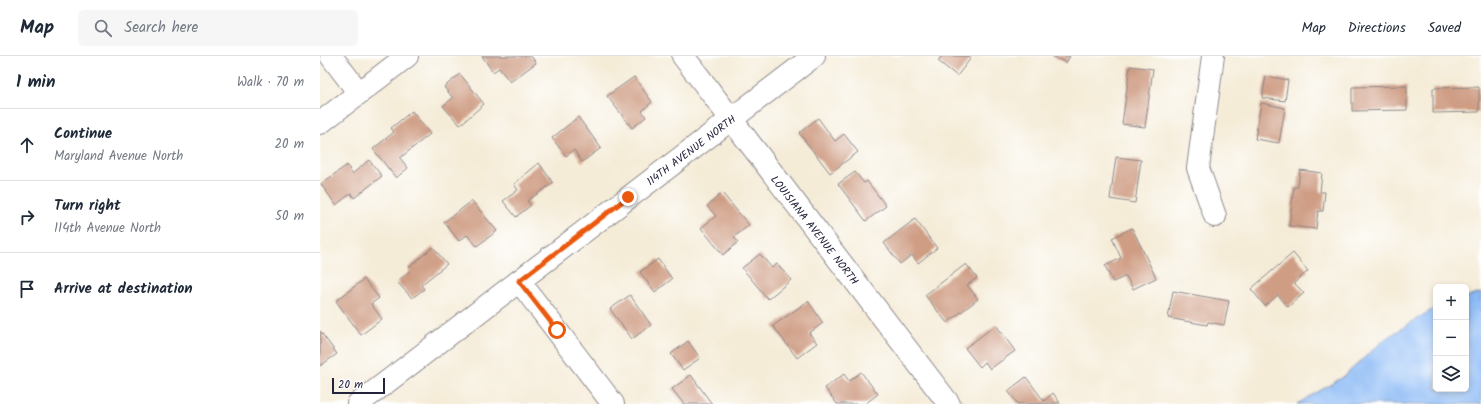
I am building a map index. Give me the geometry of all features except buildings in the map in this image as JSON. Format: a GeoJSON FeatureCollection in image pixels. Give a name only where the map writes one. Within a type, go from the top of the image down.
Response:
{"type":"FeatureCollection","features":[{"type":"Feature","properties":{"kind":"street"},"geometry":{"type":"LineString","coordinates":[[331,56],[359,93]]}},
{"type":"Feature","properties":{"kind":"street"},"geometry":{"type":"LineString","coordinates":[[320,123],[407,56]]}},
{"type":"Feature","properties":{"kind":"street","name":"LOUISIANA AVENUE NORTH"},"geometry":{"type":"LineString","coordinates":[[683,56],[730,120],[949,404]]}},
{"type":"Feature","properties":{"kind":"street","name":"114TH AVENUE NORTH"},"geometry":{"type":"LineString","coordinates":[[358,404],[814,56]]}},
{"type":"Feature","properties":{"kind":"street"},"geometry":{"type":"LineString","coordinates":[[1213,56],[1198,168],[1215,216]]}},
{"type":"Feature","properties":{"kind":"street"},"geometry":{"type":"LineString","coordinates":[[519,281],[614,404]]}},
{"type":"Feature","properties":{"kind":"water"},"geometry":{"type":"Polygon","coordinates":[[[1481,293],[1481,404],[1297,404],[1343,377],[1385,339],[1433,309],[1433,392],[1469,392],[1469,296],[1481,293]]]}},
{"type":"Feature","properties":{"kind":"route"},"geometry":{"type":"LineString","coordinates":[[557,330],[519,281],[628,197]]}}]}
